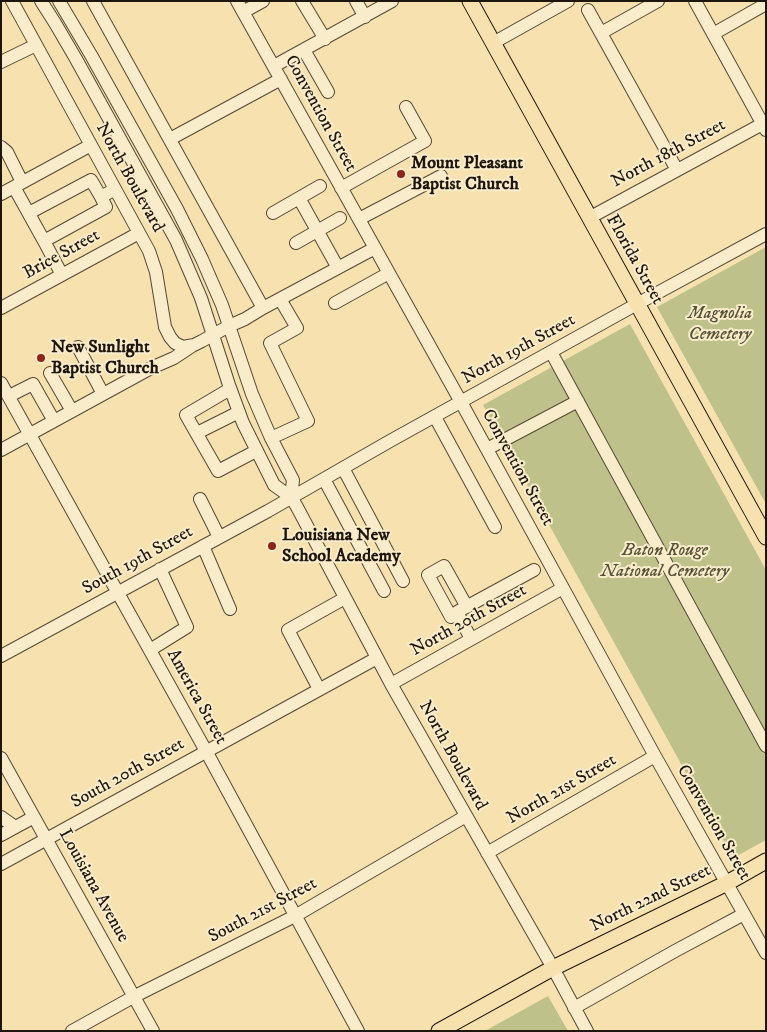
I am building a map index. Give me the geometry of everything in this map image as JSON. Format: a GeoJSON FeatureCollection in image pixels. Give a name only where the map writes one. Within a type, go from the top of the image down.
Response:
{"type":"FeatureCollection","features":[{"type":"Feature","properties":{"kind":"main road","name":"Florida Street"},"geometry":{"type":"LineString","coordinates":[[470,1],[766,537]]}},
{"type":"Feature","properties":{"kind":"main road","name":"North 22nd Street"},"geometry":{"type":"LineString","coordinates":[[439,1031],[553,968],[727,883],[766,861]]}},
{"type":"Feature","properties":{"kind":"street","name":"North Boulevard"},"geometry":{"type":"LineString","coordinates":[[12,1],[153,260],[165,327],[170,337],[179,346],[183,347],[194,344]]}},
{"type":"Feature","properties":{"kind":"street","name":"North Boulevard"},"geometry":{"type":"LineString","coordinates":[[41,1],[59,29],[176,240],[194,278],[239,412],[256,451],[274,485],[291,497],[391,684],[587,1031]]}},
{"type":"Feature","properties":{"kind":"street","name":"North Boulevard"},"geometry":{"type":"LineString","coordinates":[[59,1],[138,138],[202,259],[219,298],[252,394],[271,438],[293,480],[291,497]]}},
{"type":"Feature","properties":{"kind":"street"},"geometry":{"type":"LineString","coordinates":[[93,1],[263,308]]}},
{"type":"Feature","properties":{"kind":"street"},"geometry":{"type":"LineString","coordinates":[[240,6],[263,1]]}},
{"type":"Feature","properties":{"kind":"street"},"geometry":{"type":"LineString","coordinates":[[302,1],[325,39]]}},
{"type":"Feature","properties":{"kind":"street"},"geometry":{"type":"LineString","coordinates":[[356,1],[365,17]]}},
{"type":"Feature","properties":{"kind":"street"},"geometry":{"type":"LineString","coordinates":[[274,66],[392,1]]}},
{"type":"Feature","properties":{"kind":"street"},"geometry":{"type":"LineString","coordinates":[[493,43],[568,1]]}},
{"type":"Feature","properties":{"kind":"street"},"geometry":{"type":"LineString","coordinates":[[601,33],[658,1]]}},
{"type":"Feature","properties":{"kind":"street"},"geometry":{"type":"LineString","coordinates":[[698,2],[713,34],[765,125]]}},
{"type":"Feature","properties":{"kind":"street"},"geometry":{"type":"LineString","coordinates":[[713,34],[766,4]]}},
{"type":"Feature","properties":{"kind":"street","name":"Convention Street"},"geometry":{"type":"LineString","coordinates":[[240,6],[766,953]]}},
{"type":"Feature","properties":{"kind":"street"},"geometry":{"type":"LineString","coordinates":[[588,10],[677,170]]}},
{"type":"Feature","properties":{"kind":"street"},"geometry":{"type":"LineString","coordinates":[[1,62],[36,45]]}},
{"type":"Feature","properties":{"kind":"street"},"geometry":{"type":"LineString","coordinates":[[304,50],[328,92]]}},
{"type":"Feature","properties":{"kind":"street"},"geometry":{"type":"LineString","coordinates":[[170,139],[281,79]]}},
{"type":"Feature","properties":{"kind":"street"},"geometry":{"type":"LineString","coordinates":[[341,188],[425,141],[406,107]]}},
{"type":"Feature","properties":{"kind":"street","name":"North 18th Street"},"geometry":{"type":"LineString","coordinates":[[589,218],[765,125]]}},
{"type":"Feature","properties":{"kind":"street"},"geometry":{"type":"LineString","coordinates":[[1,194],[91,145]]}},
{"type":"Feature","properties":{"kind":"street"},"geometry":{"type":"LineString","coordinates":[[1,147],[7,152],[29,213],[62,274]]}},
{"type":"Feature","properties":{"kind":"street"},"geometry":{"type":"LineString","coordinates":[[359,219],[440,176]]}},
{"type":"Feature","properties":{"kind":"street"},"geometry":{"type":"LineString","coordinates":[[29,213],[91,180],[101,197],[106,207],[44,241]]}},
{"type":"Feature","properties":{"kind":"street"},"geometry":{"type":"LineString","coordinates":[[273,213],[320,186]]}},
{"type":"Feature","properties":{"kind":"street"},"geometry":{"type":"LineString","coordinates":[[101,197],[115,189]]}},
{"type":"Feature","properties":{"kind":"street"},"geometry":{"type":"LineString","coordinates":[[299,198],[338,268]]}},
{"type":"Feature","properties":{"kind":"street"},"geometry":{"type":"LineString","coordinates":[[296,243],[340,218]]}},
{"type":"Feature","properties":{"kind":"street","name":"Brice Street"},"geometry":{"type":"LineString","coordinates":[[1,308],[139,232]]}},
{"type":"Feature","properties":{"kind":"street","name":"North 19th Street"},"geometry":{"type":"LineString","coordinates":[[291,497],[766,234]]}},
{"type":"Feature","properties":{"kind":"street"},"geometry":{"type":"LineString","coordinates":[[1,450],[151,368],[174,358],[194,344],[245,319],[375,248]]}},
{"type":"Feature","properties":{"kind":"street"},"geometry":{"type":"LineString","coordinates":[[335,303],[389,273]]}},
{"type":"Feature","properties":{"kind":"street"},"geometry":{"type":"LineString","coordinates":[[271,438],[308,421],[270,343],[297,328],[280,299]]}},
{"type":"Feature","properties":{"kind":"street"},"geometry":{"type":"LineString","coordinates":[[78,347],[103,394]]}},
{"type":"Feature","properties":{"kind":"street"},"geometry":{"type":"LineString","coordinates":[[551,352],[766,746]]}},
{"type":"Feature","properties":{"kind":"street"},"geometry":{"type":"LineString","coordinates":[[50,373],[72,411]]}},
{"type":"Feature","properties":{"kind":"street","name":"America Street"},"geometry":{"type":"LineString","coordinates":[[1,383],[206,751],[358,1031]]}},
{"type":"Feature","properties":{"kind":"street"},"geometry":{"type":"LineString","coordinates":[[9,396],[33,384],[54,421]]}},
{"type":"Feature","properties":{"kind":"street"},"geometry":{"type":"LineString","coordinates":[[230,389],[186,415],[218,471],[256,451]]}},
{"type":"Feature","properties":{"kind":"street"},"geometry":{"type":"LineString","coordinates":[[487,449],[578,401]]}},
{"type":"Feature","properties":{"kind":"street"},"geometry":{"type":"LineString","coordinates":[[197,434],[239,412]]}},
{"type":"Feature","properties":{"kind":"street"},"geometry":{"type":"LineString","coordinates":[[435,417],[495,526]]}},
{"type":"Feature","properties":{"kind":"street"},"geometry":{"type":"LineString","coordinates":[[343,468],[403,581]]}},
{"type":"Feature","properties":{"kind":"street"},"geometry":{"type":"LineString","coordinates":[[324,479],[384,591]]}},
{"type":"Feature","properties":{"kind":"street","name":"South 19th Street"},"geometry":{"type":"LineString","coordinates":[[1,656],[291,497]]}},
{"type":"Feature","properties":{"kind":"street"},"geometry":{"type":"LineString","coordinates":[[200,499],[219,537]]}},
{"type":"Feature","properties":{"kind":"street"},"geometry":{"type":"LineString","coordinates":[[202,546],[230,609]]}},
{"type":"Feature","properties":{"kind":"street"},"geometry":{"type":"LineString","coordinates":[[150,650],[187,627],[160,569]]}},
{"type":"Feature","properties":{"kind":"street"},"geometry":{"type":"LineString","coordinates":[[471,639],[463,610],[534,570]]}},
{"type":"Feature","properties":{"kind":"street","name":"North 20th Street"},"geometry":{"type":"LineString","coordinates":[[391,684],[563,588]]}},
{"type":"Feature","properties":{"kind":"street"},"geometry":{"type":"LineString","coordinates":[[319,689],[288,630],[345,598]]}},
{"type":"Feature","properties":{"kind":"street","name":"South 20th Street"},"geometry":{"type":"LineString","coordinates":[[1,864],[377,658]]}},
{"type":"Feature","properties":{"kind":"street","name":"North 21st Street"},"geometry":{"type":"LineString","coordinates":[[487,853],[655,756]]}},
{"type":"Feature","properties":{"kind":"street","name":"Louisiana Avenue"},"geometry":{"type":"LineString","coordinates":[[1,758],[153,1031]]}},
{"type":"Feature","properties":{"kind":"street","name":"South 21st Street"},"geometry":{"type":"LineString","coordinates":[[72,1031],[135,996],[295,916],[466,816]]}},
{"type":"Feature","properties":{"kind":"street"},"geometry":{"type":"LineString","coordinates":[[1,817],[15,827]]}},
{"type":"Feature","properties":{"kind":"street"},"geometry":{"type":"LineString","coordinates":[[1,835],[34,817]]}},
{"type":"Feature","properties":{"kind":"street"},"geometry":{"type":"LineString","coordinates":[[574,1008],[675,950],[744,914]]}},
{"type":"Feature","properties":{"kind":"green space","name":"Magnolia Cemetery"},"geometry":{"type":"Polygon","coordinates":[[[766,247],[766,504],[657,307],[766,247]]]}},
{"type":"Feature","properties":{"kind":"green space","name":"Baton Rouge National Cemetery"},"geometry":{"type":"Polygon","coordinates":[[[630,324],[766,570],[766,840],[733,858],[483,405],[630,324]]]}},
{"type":"Feature","properties":{"kind":"green space"},"geometry":{"type":"Polygon","coordinates":[[[548,996],[568,1031],[485,1031],[548,996]]]}},
{"type":"Feature","properties":{"kind":"place","name":"Mount Pleasant Baptist Church"},"geometry":{"type":"Point","coordinates":[401,174]}},
{"type":"Feature","properties":{"kind":"place","name":"New Sunlight Baptist Church"},"geometry":{"type":"Point","coordinates":[41,358]}},
{"type":"Feature","properties":{"kind":"place","name":"Louisiana New School Academy"},"geometry":{"type":"Point","coordinates":[272,546]}}]}
